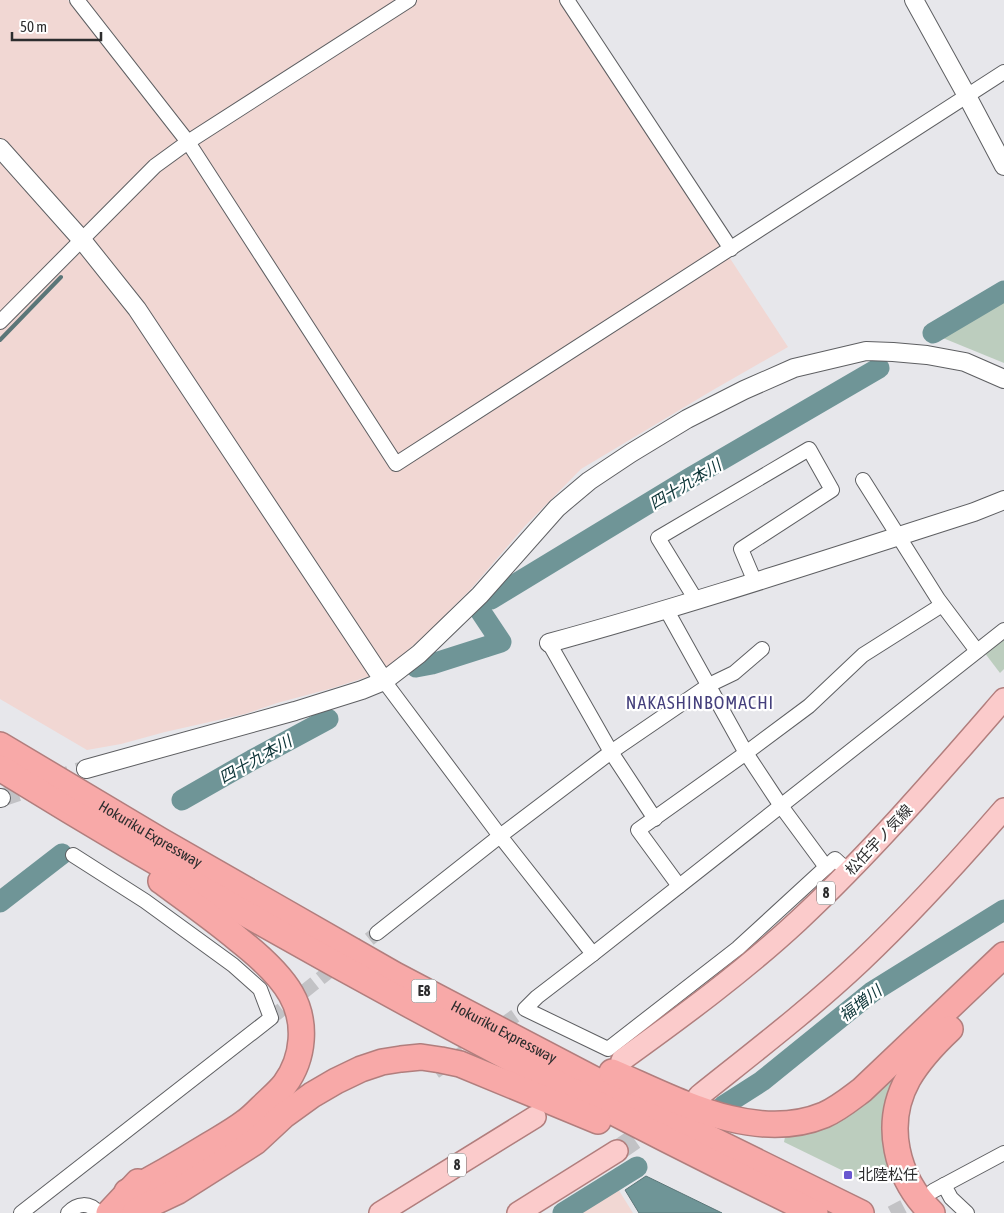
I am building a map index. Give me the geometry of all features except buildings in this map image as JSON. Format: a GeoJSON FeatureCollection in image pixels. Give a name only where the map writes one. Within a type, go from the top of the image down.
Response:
{"type":"FeatureCollection","features":[{"type":"Feature","properties":{"kind":"highway","name":"Hokuriku Expressway"},"geometry":{"type":"LineString","coordinates":[[0,745],[161,842],[395,975],[660,1114],[861,1213]]}},
{"type":"Feature","properties":{"kind":"highway","name":"Hokuriku Expressway"},"geometry":{"type":"LineString","coordinates":[[0,768],[150,859],[376,988],[621,1117],[815,1213]]}},
{"type":"Feature","properties":{"kind":"highway"},"geometry":{"type":"LineString","coordinates":[[0,790],[87,830],[180,894],[253,950],[281,980],[291,993],[298,1008],[302,1040],[299,1056],[293,1072],[284,1085],[277,1107],[256,1142],[178,1191],[109,1213]]}},
{"type":"Feature","properties":{"kind":"highway"},"geometry":{"type":"LineString","coordinates":[[395,975],[528,1036],[697,1109],[766,1125],[805,1121],[845,1103],[868,1084],[1004,955]]}},
{"type":"Feature","properties":{"kind":"highway"},"geometry":{"type":"LineString","coordinates":[[936,1196],[916,1194],[906,1177],[899,1159],[895,1139],[895,1119],[899,1099],[908,1079],[935,1043],[1004,978]]}},
{"type":"Feature","properties":{"kind":"highway"},"geometry":{"type":"LineString","coordinates":[[134,1205],[158,1162],[239,1112],[277,1107],[312,1096],[336,1081],[361,1069],[382,1062],[421,1057],[460,1064],[483,1072],[640,1140],[785,1199]]}},
{"type":"Feature","properties":{"kind":"main road","name":"松任宇ノ気線"},"geometry":{"type":"LineString","coordinates":[[622,1060],[685,1015],[742,970],[849,872],[897,821],[1004,699]]}},
{"type":"Feature","properties":{"kind":"main road"},"geometry":{"type":"LineString","coordinates":[[699,1096],[813,1004],[860,962],[903,920],[1004,809]]}},
{"type":"Feature","properties":{"kind":"main road","name":"8"},"geometry":{"type":"LineString","coordinates":[[380,1213],[535,1117]]}},
{"type":"Feature","properties":{"kind":"main road"},"geometry":{"type":"LineString","coordinates":[[518,1213],[617,1151]]}},
{"type":"Feature","properties":{"kind":"street"},"geometry":{"type":"LineString","coordinates":[[76,0],[188,142],[396,464],[1004,72]]}},
{"type":"Feature","properties":{"kind":"street"},"geometry":{"type":"LineString","coordinates":[[0,322],[155,166],[188,142],[409,0]]}},
{"type":"Feature","properties":{"kind":"street"},"geometry":{"type":"LineString","coordinates":[[567,0],[731,249]]}},
{"type":"Feature","properties":{"kind":"street"},"geometry":{"type":"LineString","coordinates":[[914,0],[1004,166]]}},
{"type":"Feature","properties":{"kind":"street"},"geometry":{"type":"LineString","coordinates":[[0,148],[82,240],[137,309],[384,681],[500,836],[593,954]]}},
{"type":"Feature","properties":{"kind":"street"},"geometry":{"type":"LineString","coordinates":[[86,769],[295,712],[384,681],[419,654],[480,595],[557,508],[589,481],[631,453],[688,420],[744,390],[794,368],[866,351],[893,352],[926,355],[965,362],[1004,379]]}},
{"type":"Feature","properties":{"kind":"street"},"geometry":{"type":"LineString","coordinates":[[696,600],[658,538],[809,449],[832,490],[741,549],[755,582]]}},
{"type":"Feature","properties":{"kind":"street"},"geometry":{"type":"LineString","coordinates":[[863,480],[942,605],[977,651]]}},
{"type":"Feature","properties":{"kind":"street"},"geometry":{"type":"LineString","coordinates":[[654,819],[611,752],[548,643],[755,582],[974,512],[1004,500]]}},
{"type":"Feature","properties":{"kind":"street"},"geometry":{"type":"LineString","coordinates":[[679,886],[638,830],[810,706],[863,655],[942,605]]}},
{"type":"Feature","properties":{"kind":"street"},"geometry":{"type":"LineString","coordinates":[[666,609],[746,753],[780,806],[826,867]]}},
{"type":"Feature","properties":{"kind":"street"},"geometry":{"type":"LineString","coordinates":[[849,872],[835,859],[738,948],[608,1048],[524,1009],[537,996],[1004,630]]}},
{"type":"Feature","properties":{"kind":"street"},"geometry":{"type":"LineString","coordinates":[[377,933],[611,752],[708,685],[734,673],[762,650]]}},
{"type":"Feature","properties":{"kind":"street"},"geometry":{"type":"LineString","coordinates":[[21,1213],[271,1018],[260,989],[232,965],[144,901],[74,855]]}},
{"type":"Feature","properties":{"kind":"street"},"geometry":{"type":"LineString","coordinates":[[936,1196],[1004,1153]]}},
{"type":"Feature","properties":{"kind":"street"},"geometry":{"type":"LineString","coordinates":[[936,1196],[952,1198],[967,1213]]}},
{"type":"Feature","properties":{"kind":"street"},"geometry":{"type":"LineString","coordinates":[[68,1213],[77,1206],[86,1205],[94,1208],[98,1213]]}},
{"type":"Feature","properties":{"kind":"shaded area"},"geometry":{"type":"Polygon","coordinates":[[[0,0],[68,0],[73,8],[80,0],[561,0],[788,347],[581,469],[525,526],[470,590],[385,671],[245,714],[121,744],[87,750],[0,699],[0,0]]]}},
{"type":"Feature","properties":{"kind":"shaded area"},"geometry":{"type":"Polygon","coordinates":[[[618,1189],[633,1213],[580,1213],[618,1189]]]}},
{"type":"Feature","properties":{"kind":"green space"},"geometry":{"type":"Polygon","coordinates":[[[1004,299],[1004,363],[938,336],[1004,299]]]}},
{"type":"Feature","properties":{"kind":"green space"},"geometry":{"type":"Polygon","coordinates":[[[1004,637],[1004,669],[1000,673],[984,652],[1004,637]]]}},
{"type":"Feature","properties":{"kind":"green space"},"geometry":{"type":"Polygon","coordinates":[[[910,1059],[895,1177],[882,1170],[874,1171],[868,1183],[784,1142],[786,1132],[910,1059]]]}},
{"type":"Feature","properties":{"kind":"water"},"geometry":{"type":"Polygon","coordinates":[[[646,1176],[722,1213],[639,1213],[625,1190],[646,1176]]]}},
{"type":"Feature","properties":{"kind":"waterway"},"geometry":{"type":"LineString","coordinates":[[0,340],[61,277]]}},
{"type":"Feature","properties":{"kind":"waterway","name":"四十九本川"},"geometry":{"type":"LineString","coordinates":[[933,333],[1004,291]]}},
{"type":"Feature","properties":{"kind":"waterway","name":"四十九本川"},"geometry":{"type":"LineString","coordinates":[[491,599],[690,478],[879,368]]}},
{"type":"Feature","properties":{"kind":"waterway","name":"四十九本川"},"geometry":{"type":"LineString","coordinates":[[416,667],[432,664],[501,642],[479,609]]}},
{"type":"Feature","properties":{"kind":"waterway","name":"四十九本川"},"geometry":{"type":"LineString","coordinates":[[182,800],[328,719]]}},
{"type":"Feature","properties":{"kind":"waterway","name":"四十九本川"},"geometry":{"type":"LineString","coordinates":[[0,902],[62,854]]}},
{"type":"Feature","properties":{"kind":"waterway","name":"福増川"},"geometry":{"type":"LineString","coordinates":[[723,1106],[762,1081],[872,992],[1004,910]]}},
{"type":"Feature","properties":{"kind":"waterway","name":"福増川"},"geometry":{"type":"LineString","coordinates":[[563,1213],[637,1167]]}},
{"type":"Feature","properties":{"kind":"tunnel"},"geometry":{"type":"LineString","coordinates":[[1,798],[86,769]]}},
{"type":"Feature","properties":{"kind":"tunnel"},"geometry":{"type":"LineString","coordinates":[[271,1018],[377,933]]}},
{"type":"Feature","properties":{"kind":"tunnel"},"geometry":{"type":"LineString","coordinates":[[435,1072],[525,1009]]}},
{"type":"Feature","properties":{"kind":"tunnel"},"geometry":{"type":"LineString","coordinates":[[617,1151],[659,1122]]}},
{"type":"Feature","properties":{"kind":"tunnel"},"geometry":{"type":"LineString","coordinates":[[891,1213],[924,1196]]}},
{"type":"Feature","properties":{"kind":"place","name":"北陸松任"},"geometry":{"type":"Point","coordinates":[848,1175]}},
{"type":"Feature","properties":{"kind":"district","name":"NAKASHINBOMACHI"},"geometry":{"type":"Point","coordinates":[700,703]}}]}
